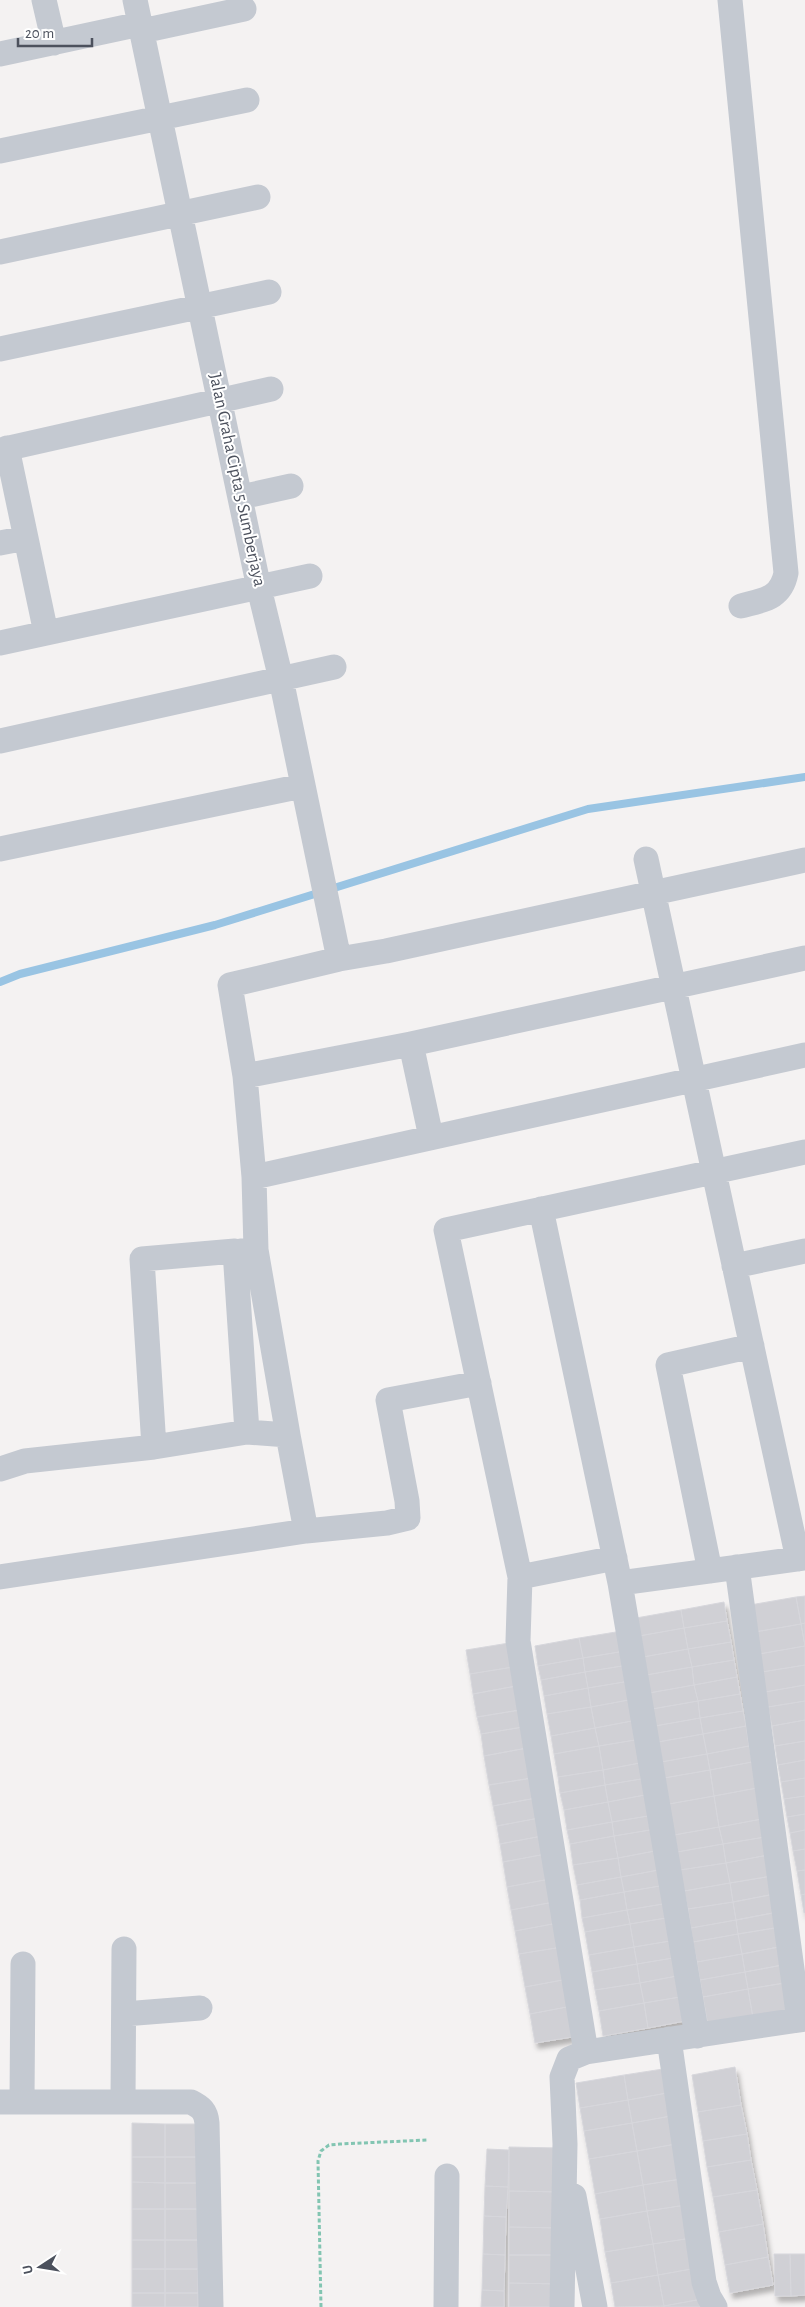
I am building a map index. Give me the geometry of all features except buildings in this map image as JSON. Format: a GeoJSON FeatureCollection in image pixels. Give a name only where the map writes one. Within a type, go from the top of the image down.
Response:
{"type":"FeatureCollection","features":[{"type":"Feature","properties":{"kind":"street"},"geometry":{"type":"LineString","coordinates":[[44,0],[54,43]]}},
{"type":"Feature","properties":{"kind":"street","name":"Jalan Graha Cipta 5 Sumberjaya"},"geometry":{"type":"LineString","coordinates":[[135,0],[259,588],[281,679],[339,959]]}},
{"type":"Feature","properties":{"kind":"street"},"geometry":{"type":"LineString","coordinates":[[730,0],[786,573],[784,585],[779,592],[766,599],[741,606]]}},
{"type":"Feature","properties":{"kind":"street"},"geometry":{"type":"LineString","coordinates":[[0,54],[244,9]]}},
{"type":"Feature","properties":{"kind":"street"},"geometry":{"type":"LineString","coordinates":[[0,151],[246,100]]}},
{"type":"Feature","properties":{"kind":"street"},"geometry":{"type":"LineString","coordinates":[[0,252],[258,197]]}},
{"type":"Feature","properties":{"kind":"street"},"geometry":{"type":"LineString","coordinates":[[0,349],[269,292]]}},
{"type":"Feature","properties":{"kind":"street"},"geometry":{"type":"LineString","coordinates":[[46,633],[26,538],[4,449],[271,389]]}},
{"type":"Feature","properties":{"kind":"street"},"geometry":{"type":"LineString","coordinates":[[241,497],[291,486]]}},
{"type":"Feature","properties":{"kind":"street"},"geometry":{"type":"LineString","coordinates":[[0,543],[26,538]]}},
{"type":"Feature","properties":{"kind":"street"},"geometry":{"type":"LineString","coordinates":[[0,643],[310,576]]}},
{"type":"Feature","properties":{"kind":"street"},"geometry":{"type":"LineString","coordinates":[[0,741],[334,667]]}},
{"type":"Feature","properties":{"kind":"street"},"geometry":{"type":"LineString","coordinates":[[0,849],[302,786]]}},
{"type":"Feature","properties":{"kind":"street"},"geometry":{"type":"LineString","coordinates":[[620,1583],[802,1558],[734,1266],[646,859]]}},
{"type":"Feature","properties":{"kind":"street"},"geometry":{"type":"LineString","coordinates":[[247,1432],[245,1251],[254,1177],[245,1076],[230,985],[339,959],[396,949],[805,860]]}},
{"type":"Feature","properties":{"kind":"street"},"geometry":{"type":"LineString","coordinates":[[245,1076],[411,1044],[805,958]]}},
{"type":"Feature","properties":{"kind":"street"},"geometry":{"type":"LineString","coordinates":[[411,1044],[432,1137]]}},
{"type":"Feature","properties":{"kind":"street"},"geometry":{"type":"LineString","coordinates":[[254,1177],[805,1055]]}},
{"type":"Feature","properties":{"kind":"street"},"geometry":{"type":"LineString","coordinates":[[586,2052],[518,1641],[520,1578],[446,1230],[805,1152]]}},
{"type":"Feature","properties":{"kind":"street"},"geometry":{"type":"LineString","coordinates":[[541,1209],[620,1583],[697,2036]]}},
{"type":"Feature","properties":{"kind":"street"},"geometry":{"type":"LineString","coordinates":[[245,1251],[288,1434],[306,1531]]}},
{"type":"Feature","properties":{"kind":"street"},"geometry":{"type":"LineString","coordinates":[[154,1447],[142,1259],[245,1251]]}},
{"type":"Feature","properties":{"kind":"street"},"geometry":{"type":"LineString","coordinates":[[734,1266],[805,1251]]}},
{"type":"Feature","properties":{"kind":"street"},"geometry":{"type":"LineString","coordinates":[[710,1571],[668,1365],[752,1346]]}},
{"type":"Feature","properties":{"kind":"street"},"geometry":{"type":"LineString","coordinates":[[0,1577],[306,1531],[387,1523],[408,1518],[407,1500],[388,1400],[479,1383]]}},
{"type":"Feature","properties":{"kind":"street"},"geometry":{"type":"LineString","coordinates":[[0,1469],[25,1461],[154,1447],[247,1432],[288,1434]]}},
{"type":"Feature","properties":{"kind":"street"},"geometry":{"type":"LineString","coordinates":[[520,1578],[614,1558]]}},
{"type":"Feature","properties":{"kind":"street"},"geometry":{"type":"LineString","coordinates":[[562,2307],[565,2144],[563,2071],[568,2059],[586,2052],[802,2020],[737,1567]]}},
{"type":"Feature","properties":{"kind":"street"},"geometry":{"type":"LineString","coordinates":[[123,2100],[124,1949]]}},
{"type":"Feature","properties":{"kind":"street"},"geometry":{"type":"LineString","coordinates":[[23,1964],[11,2101],[123,2100],[191,2102],[206,2113],[211,2307]]}},
{"type":"Feature","properties":{"kind":"street"},"geometry":{"type":"LineString","coordinates":[[124,2014],[200,2008]]}},
{"type":"Feature","properties":{"kind":"street"},"geometry":{"type":"LineString","coordinates":[[669,2040],[704,2282],[712,2304],[715,2307]]}},
{"type":"Feature","properties":{"kind":"street"},"geometry":{"type":"LineString","coordinates":[[565,2144],[595,2307]]}},
{"type":"Feature","properties":{"kind":"street"},"geometry":{"type":"LineString","coordinates":[[446,2307],[447,2176]]}},
{"type":"Feature","properties":{"kind":"path"},"geometry":{"type":"LineString","coordinates":[[321,2307],[318,2161],[322,2151],[329,2145],[427,2140]]}},
{"type":"Feature","properties":{"kind":"waterway"},"geometry":{"type":"LineString","coordinates":[[0,982],[20,974],[215,925],[588,809],[805,777]]}}]}
